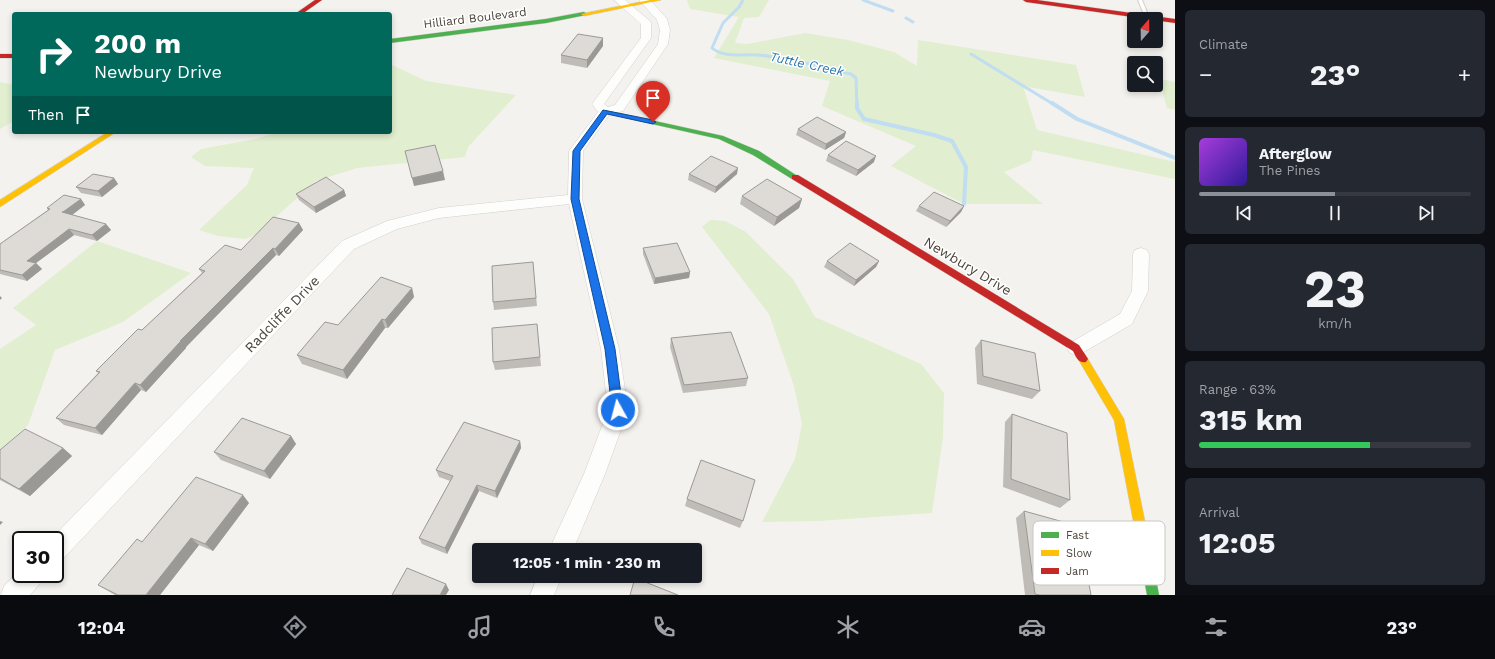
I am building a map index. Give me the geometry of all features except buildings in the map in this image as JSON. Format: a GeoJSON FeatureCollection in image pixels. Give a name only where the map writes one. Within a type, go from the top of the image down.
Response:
{"type":"FeatureCollection","features":[{"type":"Feature","properties":{"kind":"main road"},"geometry":{"type":"LineString","coordinates":[[301,12],[320,0]]}},
{"type":"Feature","properties":{"kind":"main road","name":"Hilliard Boulevard"},"geometry":{"type":"LineString","coordinates":[[392,33],[530,15],[612,0]]}},
{"type":"Feature","properties":{"kind":"main road","name":"Hilliard Boulevard"},"geometry":{"type":"LineString","coordinates":[[392,41],[538,22],[622,3],[658,0]]}},
{"type":"Feature","properties":{"kind":"main road"},"geometry":{"type":"LineString","coordinates":[[1026,0],[1129,12]]}},
{"type":"Feature","properties":{"kind":"main road"},"geometry":{"type":"LineString","coordinates":[[1071,0],[1135,12]]}},
{"type":"Feature","properties":{"kind":"main road"},"geometry":{"type":"LineString","coordinates":[[1163,14],[1175,14]]}},
{"type":"Feature","properties":{"kind":"main road"},"geometry":{"type":"LineString","coordinates":[[1163,18],[1175,21]]}},
{"type":"Feature","properties":{"kind":"main road"},"geometry":{"type":"LineString","coordinates":[[0,47],[12,47]]}},
{"type":"Feature","properties":{"kind":"main road"},"geometry":{"type":"LineString","coordinates":[[0,56],[12,56]]}},
{"type":"Feature","properties":{"kind":"main road","name":"Newbury Drive"},"geometry":{"type":"LineString","coordinates":[[605,112],[721,137],[756,153],[1076,348],[1119,419],[1139,521]]}},
{"type":"Feature","properties":{"kind":"main road"},"geometry":{"type":"LineString","coordinates":[[0,204],[110,134]]}},
{"type":"Feature","properties":{"kind":"main road","name":"Newbury Drive"},"geometry":{"type":"LineString","coordinates":[[1151,585],[1153,595]]}},
{"type":"Feature","properties":{"kind":"street"},"geometry":{"type":"LineString","coordinates":[[564,543],[594,474],[618,410],[610,349],[575,199],[576,151],[605,112],[619,108],[663,44],[665,30],[662,19],[645,1]]}},
{"type":"Feature","properties":{"kind":"street"},"geometry":{"type":"LineString","coordinates":[[605,112],[598,104],[646,38],[646,23],[622,3]]}},
{"type":"Feature","properties":{"kind":"street","name":"Radcliffe Drive"},"geometry":{"type":"LineString","coordinates":[[64,542],[348,245],[392,225],[439,213],[575,199]]}},
{"type":"Feature","properties":{"kind":"street"},"geometry":{"type":"LineString","coordinates":[[1076,348],[1126,319],[1140,291],[1141,254]]}},
{"type":"Feature","properties":{"kind":"street"},"geometry":{"type":"LineString","coordinates":[[13,595],[24,583]]}},
{"type":"Feature","properties":{"kind":"street"},"geometry":{"type":"LineString","coordinates":[[542,595],[547,583]]}},
{"type":"Feature","properties":{"kind":"lane"},"geometry":{"type":"LineString","coordinates":[[1140,0],[1145,12]]}},
{"type":"Feature","properties":{"kind":"green space"},"geometry":{"type":"Polygon","coordinates":[[[687,0],[769,0],[759,17],[744,18],[735,43],[747,44],[805,33],[848,40],[894,52],[917,66],[918,40],[1076,65],[1085,97],[1023,86],[1037,130],[1175,162],[1175,179],[1033,150],[1031,161],[1004,172],[1043,204],[964,204],[891,166],[916,146],[822,106],[830,81],[714,58],[739,17],[690,9],[687,0]]]}},
{"type":"Feature","properties":{"kind":"green space"},"geometry":{"type":"Polygon","coordinates":[[[392,65],[426,81],[516,95],[468,147],[465,157],[357,168],[316,181],[257,234],[245,239],[218,236],[199,230],[247,185],[254,168],[205,166],[191,157],[201,149],[255,139],[273,134],[392,134],[392,65]]]}},
{"type":"Feature","properties":{"kind":"green space"},"geometry":{"type":"Polygon","coordinates":[[[1163,80],[1175,82],[1175,110],[1167,108],[1163,92],[1163,80]]]}},
{"type":"Feature","properties":{"kind":"green space"},"geometry":{"type":"Polygon","coordinates":[[[0,82],[12,85],[12,122],[0,129],[0,82]]]}},
{"type":"Feature","properties":{"kind":"green space"},"geometry":{"type":"Polygon","coordinates":[[[710,220],[725,221],[746,232],[793,279],[815,317],[921,364],[944,393],[943,437],[932,513],[819,521],[762,522],[795,459],[802,424],[794,386],[769,314],[702,227],[710,220]]]}},
{"type":"Feature","properties":{"kind":"green space"},"geometry":{"type":"Polygon","coordinates":[[[97,241],[191,273],[123,322],[55,350],[28,425],[0,450],[0,349],[36,325],[13,308],[97,241]]]}},
{"type":"Feature","properties":{"kind":"waterway","name":"Tuttle Creek"},"geometry":{"type":"LineString","coordinates":[[743,0],[739,7],[723,23],[712,48],[727,54],[769,56],[851,74],[856,78],[857,104]]}},
{"type":"Feature","properties":{"kind":"waterway"},"geometry":{"type":"LineString","coordinates":[[863,0],[893,11]]}},
{"type":"Feature","properties":{"kind":"waterway"},"geometry":{"type":"LineString","coordinates":[[906,18],[913,22]]}},
{"type":"Feature","properties":{"kind":"waterway"},"geometry":{"type":"LineString","coordinates":[[971,54],[1053,104]]}},
{"type":"Feature","properties":{"kind":"waterway"},"geometry":{"type":"LineString","coordinates":[[1052,103],[1077,119],[1175,158]]}},
{"type":"Feature","properties":{"kind":"waterway","name":"Tuttle Creek"},"geometry":{"type":"LineString","coordinates":[[857,104],[857,108],[864,119],[934,135],[952,141],[966,167],[964,204]]}},
{"type":"Feature","properties":{"kind":"traffic: fast"},"geometry":{"type":"LineString","coordinates":[[392,41],[546,21],[584,14]]}},
{"type":"Feature","properties":{"kind":"traffic: fast"},"geometry":{"type":"LineString","coordinates":[[605,112],[721,137],[756,153],[795,177]]}},
{"type":"Feature","properties":{"kind":"traffic: fast"},"geometry":{"type":"LineString","coordinates":[[1151,585],[1153,595]]}},
{"type":"Feature","properties":{"kind":"traffic: slow"},"geometry":{"type":"LineString","coordinates":[[584,14],[658,0]]}},
{"type":"Feature","properties":{"kind":"traffic: slow"},"geometry":{"type":"LineString","coordinates":[[0,204],[110,134]]}},
{"type":"Feature","properties":{"kind":"traffic: slow"},"geometry":{"type":"LineString","coordinates":[[1083,359],[1119,419],[1139,521]]}},
{"type":"Feature","properties":{"kind":"traffic: jam"},"geometry":{"type":"LineString","coordinates":[[301,12],[319,0]]}},
{"type":"Feature","properties":{"kind":"traffic: jam"},"geometry":{"type":"LineString","coordinates":[[1026,0],[1175,21]]}},
{"type":"Feature","properties":{"kind":"traffic: jam"},"geometry":{"type":"LineString","coordinates":[[0,56],[12,56]]}},
{"type":"Feature","properties":{"kind":"traffic: jam"},"geometry":{"type":"LineString","coordinates":[[795,177],[1076,348],[1083,359]]}},
{"type":"Feature","properties":{"kind":"route"},"geometry":{"type":"LineString","coordinates":[[618,410],[610,349],[575,199],[576,151],[605,112],[653,122]]}}]}
